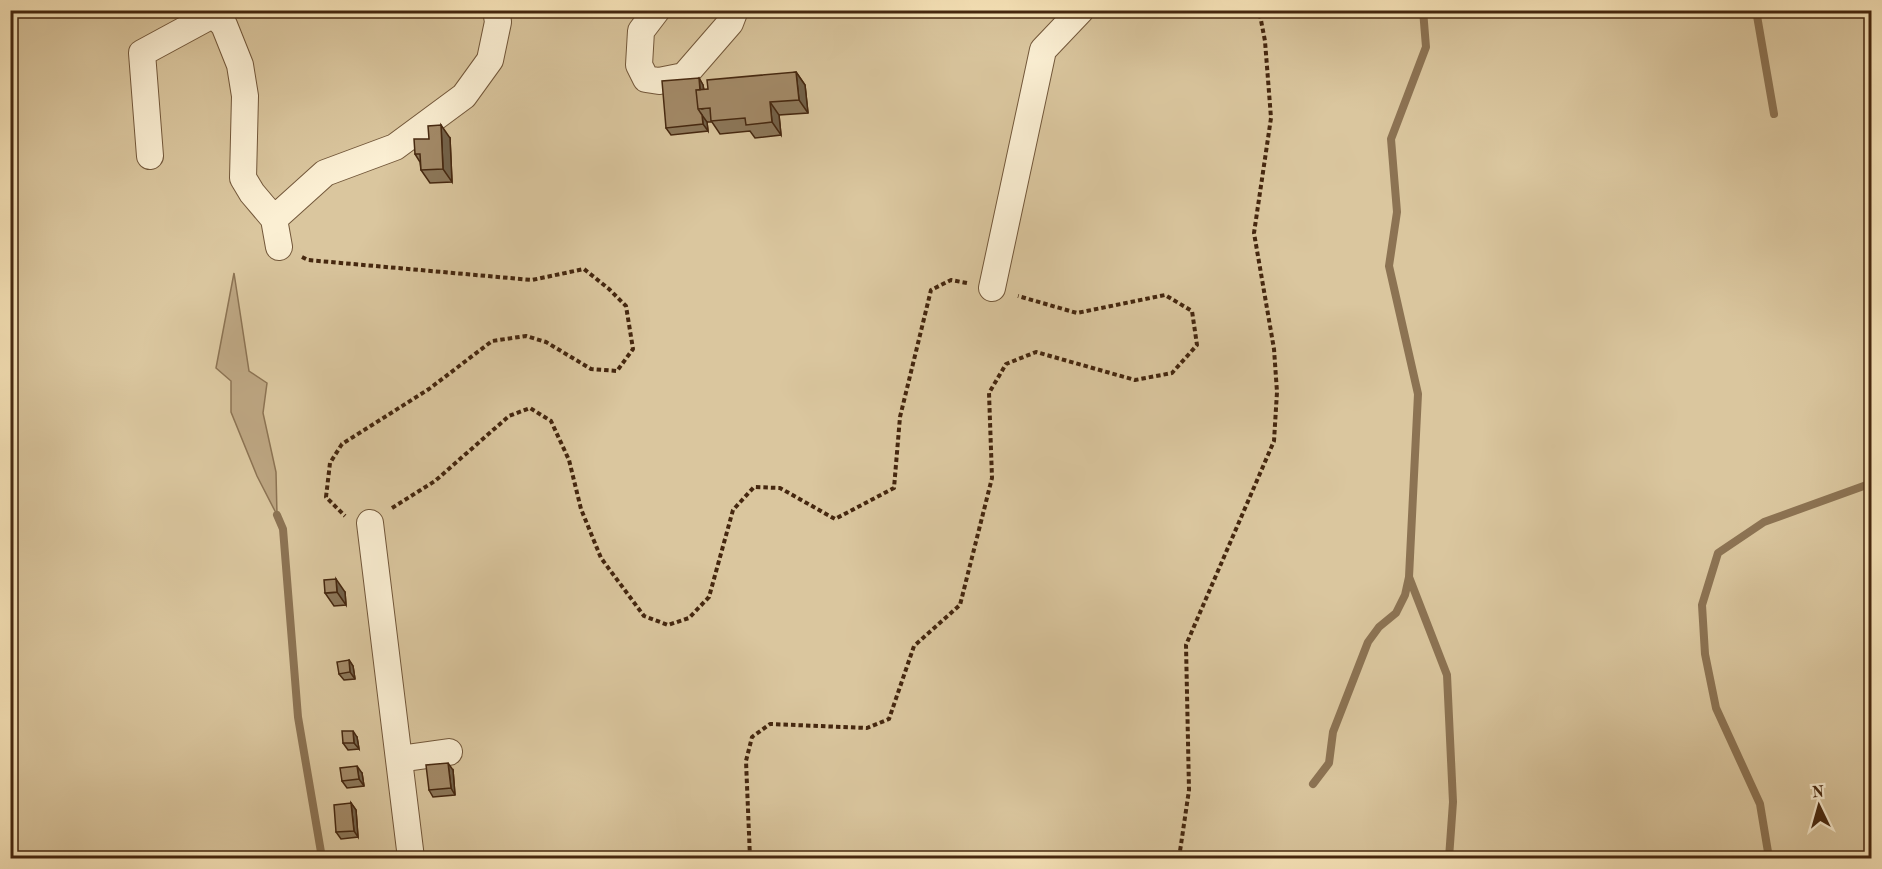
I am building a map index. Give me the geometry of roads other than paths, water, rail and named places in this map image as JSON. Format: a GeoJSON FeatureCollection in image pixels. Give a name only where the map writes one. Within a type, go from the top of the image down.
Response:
{"type":"FeatureCollection","features":[{"type":"Feature","properties":{"kind":"street"},"geometry":{"type":"LineString","coordinates":[[274,219],[326,173],[395,147],[464,96],[490,60],[498,22],[496,10]]}},
{"type":"Feature","properties":{"kind":"street"},"geometry":{"type":"LineString","coordinates":[[657,10],[641,31],[639,65],[646,79],[659,81],[684,76],[730,23],[735,10]]}},
{"type":"Feature","properties":{"kind":"street"},"geometry":{"type":"LineString","coordinates":[[992,288],[1043,50],[1081,10]]}},
{"type":"Feature","properties":{"kind":"street"},"geometry":{"type":"LineString","coordinates":[[150,156],[142,53],[212,12],[224,25],[240,65],[245,96],[243,178],[252,193],[274,219],[279,247]]}},
{"type":"Feature","properties":{"kind":"street"},"geometry":{"type":"LineString","coordinates":[[370,523],[411,858]]}},
{"type":"Feature","properties":{"kind":"street"},"geometry":{"type":"LineString","coordinates":[[399,759],[449,752]]}},
{"type":"Feature","properties":{"kind":"waterway"},"geometry":{"type":"LineString","coordinates":[[1423,10],[1426,47],[1391,139],[1397,212],[1389,266],[1418,394],[1409,577],[1447,675],[1453,802],[1449,858]]}},
{"type":"Feature","properties":{"kind":"waterway"},"geometry":{"type":"LineString","coordinates":[[1756,10],[1774,114]]}},
{"type":"Feature","properties":{"kind":"waterway"},"geometry":{"type":"LineString","coordinates":[[1769,858],[1760,804],[1716,708],[1705,654],[1702,605],[1718,553],[1764,522],[1872,483]]}},
{"type":"Feature","properties":{"kind":"waterway"},"geometry":{"type":"LineString","coordinates":[[277,515],[283,529],[298,717],[322,858]]}},
{"type":"Feature","properties":{"kind":"waterway"},"geometry":{"type":"LineString","coordinates":[[1313,784],[1329,763],[1333,732],[1368,642],[1379,627],[1396,613],[1405,595],[1409,577]]}}]}
